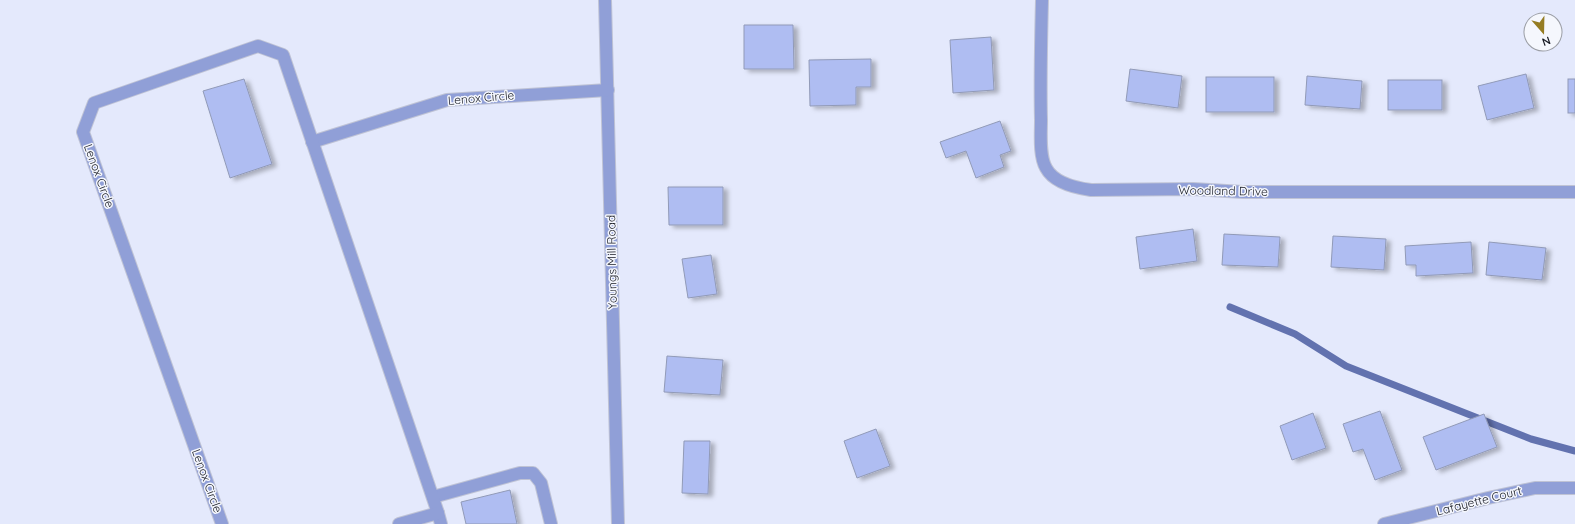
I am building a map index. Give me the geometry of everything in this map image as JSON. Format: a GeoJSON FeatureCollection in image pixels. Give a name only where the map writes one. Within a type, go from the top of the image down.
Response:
{"type":"FeatureCollection","features":[{"type":"Feature","properties":{"kind":"street","name":"Youngs Mill Road"},"geometry":{"type":"LineString","coordinates":[[605,0],[618,524]]}},
{"type":"Feature","properties":{"kind":"street","name":"Woodland Drive"},"geometry":{"type":"LineString","coordinates":[[1042,0],[1040,61],[1041,148],[1046,168],[1054,177],[1076,188],[1091,190],[1193,189],[1243,192],[1575,192]]}},
{"type":"Feature","properties":{"kind":"street","name":"Lenox Circle"},"geometry":{"type":"LineString","coordinates":[[222,524],[83,132],[94,102],[258,46],[283,55],[440,518],[399,524]]}},
{"type":"Feature","properties":{"kind":"street","name":"Lenox Circle"},"geometry":{"type":"LineString","coordinates":[[312,142],[447,100],[608,90]]}},
{"type":"Feature","properties":{"kind":"street"},"geometry":{"type":"LineString","coordinates":[[433,497],[520,473],[533,473],[542,482],[551,524]]}},
{"type":"Feature","properties":{"kind":"street","name":"Lafayette Court"},"geometry":{"type":"LineString","coordinates":[[1384,524],[1535,488],[1575,488]]}},
{"type":"Feature","properties":{"kind":"building"},"geometry":{"type":"Polygon","coordinates":[[[744,25],[793,25],[794,69],[744,69],[744,25]]]}},
{"type":"Feature","properties":{"kind":"building"},"geometry":{"type":"Polygon","coordinates":[[[991,37],[994,90],[953,93],[950,40],[991,37]]]}},
{"type":"Feature","properties":{"kind":"building"},"geometry":{"type":"Polygon","coordinates":[[[871,59],[871,87],[856,87],[856,105],[810,106],[809,60],[871,59]]]}},
{"type":"Feature","properties":{"kind":"building"},"geometry":{"type":"Polygon","coordinates":[[[1130,69],[1182,76],[1178,108],[1126,101],[1130,69]]]}},
{"type":"Feature","properties":{"kind":"building"},"geometry":{"type":"Polygon","coordinates":[[[1526,74],[1534,108],[1487,120],[1478,86],[1526,74]]]}},
{"type":"Feature","properties":{"kind":"building"},"geometry":{"type":"Polygon","coordinates":[[[1307,76],[1362,81],[1360,109],[1305,105],[1307,76]]]}},
{"type":"Feature","properties":{"kind":"building"},"geometry":{"type":"Polygon","coordinates":[[[1206,77],[1274,77],[1274,112],[1206,112],[1206,77]]]}},
{"type":"Feature","properties":{"kind":"building"},"geometry":{"type":"Polygon","coordinates":[[[244,79],[272,164],[230,178],[203,91],[244,79]]]}},
{"type":"Feature","properties":{"kind":"building"},"geometry":{"type":"Polygon","coordinates":[[[1568,79],[1575,79],[1575,113],[1568,113],[1568,79]]]}},
{"type":"Feature","properties":{"kind":"building"},"geometry":{"type":"Polygon","coordinates":[[[1388,80],[1442,80],[1442,110],[1388,110],[1388,80]]]}},
{"type":"Feature","properties":{"kind":"building"},"geometry":{"type":"Polygon","coordinates":[[[1000,121],[1011,151],[1000,155],[1004,167],[976,178],[966,151],[946,158],[940,142],[1000,121]]]}},
{"type":"Feature","properties":{"kind":"building"},"geometry":{"type":"Polygon","coordinates":[[[668,187],[723,187],[723,225],[669,225],[668,187]]]}},
{"type":"Feature","properties":{"kind":"building"},"geometry":{"type":"Polygon","coordinates":[[[1193,229],[1197,261],[1140,269],[1136,237],[1193,229]]]}},
{"type":"Feature","properties":{"kind":"building"},"geometry":{"type":"Polygon","coordinates":[[[1224,234],[1280,237],[1278,267],[1222,265],[1224,234]]]}},
{"type":"Feature","properties":{"kind":"building"},"geometry":{"type":"Polygon","coordinates":[[[1333,236],[1386,239],[1384,270],[1331,267],[1333,236]]]}},
{"type":"Feature","properties":{"kind":"building"},"geometry":{"type":"Polygon","coordinates":[[[1471,242],[1473,273],[1416,276],[1416,265],[1406,265],[1405,246],[1471,242]]]}},
{"type":"Feature","properties":{"kind":"building"},"geometry":{"type":"Polygon","coordinates":[[[1489,242],[1546,248],[1542,280],[1486,275],[1489,242]]]}},
{"type":"Feature","properties":{"kind":"building"},"geometry":{"type":"Polygon","coordinates":[[[711,255],[717,294],[688,298],[682,259],[711,255]]]}},
{"type":"Feature","properties":{"kind":"building"},"geometry":{"type":"Polygon","coordinates":[[[667,356],[723,360],[720,395],[664,392],[667,356]]]}},
{"type":"Feature","properties":{"kind":"building"},"geometry":{"type":"Polygon","coordinates":[[[1380,411],[1402,470],[1375,480],[1363,449],[1353,452],[1343,424],[1380,411]]]}},
{"type":"Feature","properties":{"kind":"building"},"geometry":{"type":"Polygon","coordinates":[[[1313,413],[1326,448],[1292,460],[1280,426],[1313,413]]]}},
{"type":"Feature","properties":{"kind":"building"},"geometry":{"type":"Polygon","coordinates":[[[1484,414],[1497,447],[1436,470],[1423,437],[1484,414]]]}},
{"type":"Feature","properties":{"kind":"building"},"geometry":{"type":"Polygon","coordinates":[[[876,429],[890,466],[857,478],[844,441],[876,429]]]}},
{"type":"Feature","properties":{"kind":"building"},"geometry":{"type":"Polygon","coordinates":[[[684,441],[710,441],[708,494],[682,493],[684,441]]]}},
{"type":"Feature","properties":{"kind":"building"},"geometry":{"type":"Polygon","coordinates":[[[510,490],[517,524],[466,524],[461,502],[510,490]]]}},
{"type":"Feature","properties":{"kind":"waterway"},"geometry":{"type":"LineString","coordinates":[[1230,307],[1295,334],[1346,366],[1531,439],[1575,451]]}}]}
